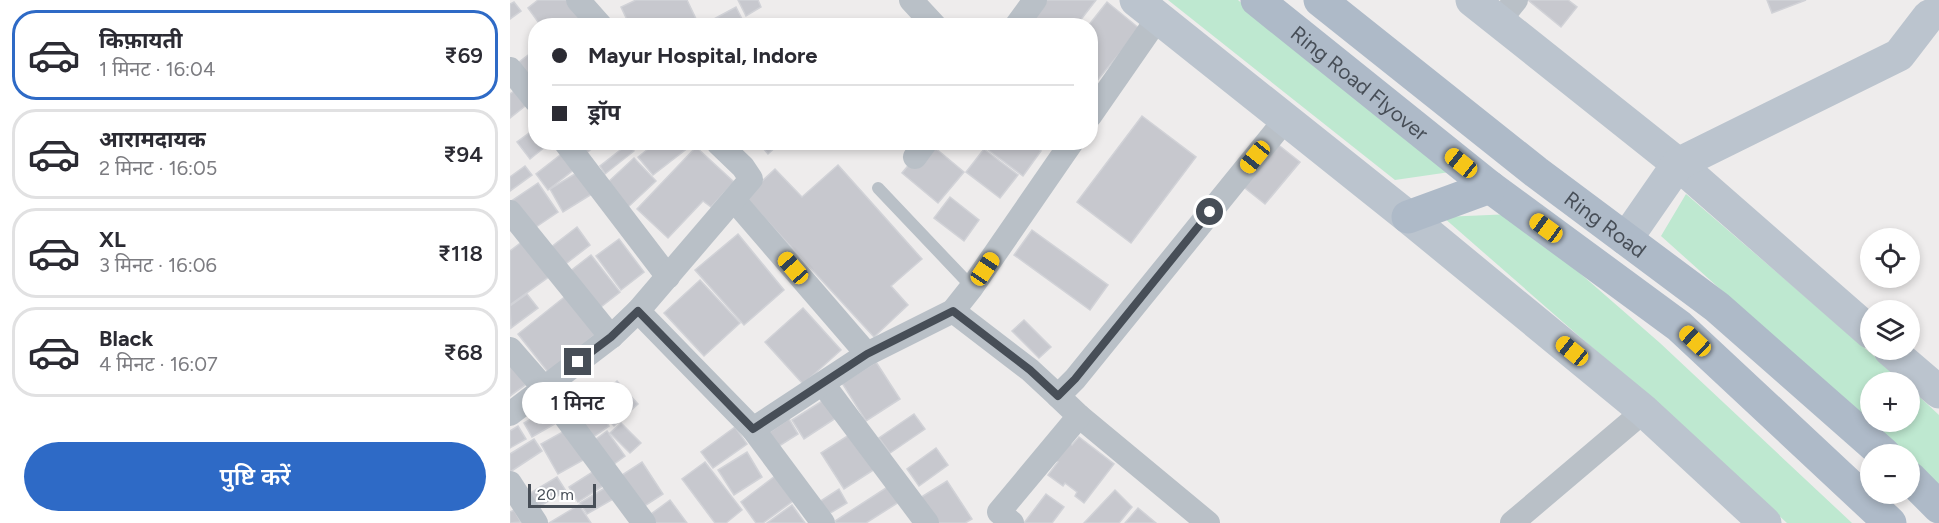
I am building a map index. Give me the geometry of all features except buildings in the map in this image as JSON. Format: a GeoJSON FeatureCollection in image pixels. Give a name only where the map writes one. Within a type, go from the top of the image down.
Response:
{"type":"FeatureCollection","features":[{"type":"Feature","properties":{"kind":"main road","name":"Ring Road Flyover"},"geometry":{"type":"LineString","coordinates":[[1257,0],[1490,186]]}},
{"type":"Feature","properties":{"kind":"main road","name":"Ring Road"},"geometry":{"type":"LineString","coordinates":[[1320,0],[1536,172],[1717,307],[1873,444]]}},
{"type":"Feature","properties":{"kind":"main road"},"geometry":{"type":"LineString","coordinates":[[1408,217],[1490,186]]}},
{"type":"Feature","properties":{"kind":"main road","name":"Ring Road"},"geometry":{"type":"LineString","coordinates":[[1490,186],[1679,326],[1890,523]]}},
{"type":"Feature","properties":{"kind":"main road"},"geometry":{"type":"LineString","coordinates":[[1920,488],[1939,507]]}},
{"type":"Feature","properties":{"kind":"street"},"geometry":{"type":"LineString","coordinates":[[578,0],[594,18]]}},
{"type":"Feature","properties":{"kind":"street"},"geometry":{"type":"LineString","coordinates":[[911,0],[928,18]]}},
{"type":"Feature","properties":{"kind":"street"},"geometry":{"type":"LineString","coordinates":[[1022,18],[1035,0]]}},
{"type":"Feature","properties":{"kind":"street"},"geometry":{"type":"LineString","coordinates":[[1472,0],[1507,10],[1860,323]]}},
{"type":"Feature","properties":{"kind":"street"},"geometry":{"type":"LineString","coordinates":[[1098,101],[1147,9],[1408,217],[1644,411],[1765,523]]}},
{"type":"Feature","properties":{"kind":"street"},"geometry":{"type":"LineString","coordinates":[[1626,239],[1678,164],[1899,55],[1932,14]]}},
{"type":"Feature","properties":{"kind":"street"},"geometry":{"type":"LineString","coordinates":[[510,69],[528,91]]}},
{"type":"Feature","properties":{"kind":"street"},"geometry":{"type":"LineString","coordinates":[[1058,396],[1075,379],[1285,120]]}},
{"type":"Feature","properties":{"kind":"street"},"geometry":{"type":"LineString","coordinates":[[571,150],[668,277]]}},
{"type":"Feature","properties":{"kind":"street"},"geometry":{"type":"LineString","coordinates":[[510,414],[611,337],[638,311],[734,200],[751,179],[743,167],[725,150]]}},
{"type":"Feature","properties":{"kind":"street"},"geometry":{"type":"LineString","coordinates":[[753,429],[867,354],[953,311],[1066,150]]}},
{"type":"Feature","properties":{"kind":"street"},"geometry":{"type":"LineString","coordinates":[[734,200],[867,354]]}},
{"type":"Feature","properties":{"kind":"street"},"geometry":{"type":"LineString","coordinates":[[510,212],[611,337]]}},
{"type":"Feature","properties":{"kind":"street"},"geometry":{"type":"LineString","coordinates":[[638,311],[753,429],[823,523]]}},
{"type":"Feature","properties":{"kind":"street"},"geometry":{"type":"LineString","coordinates":[[953,311],[1030,370],[1079,416],[1208,523]]}},
{"type":"Feature","properties":{"kind":"street"},"geometry":{"type":"LineString","coordinates":[[510,349],[544,388],[644,523]]}},
{"type":"Feature","properties":{"kind":"street"},"geometry":{"type":"LineString","coordinates":[[1902,360],[1939,392]]}},
{"type":"Feature","properties":{"kind":"street"},"geometry":{"type":"LineString","coordinates":[[823,384],[927,523]]}},
{"type":"Feature","properties":{"kind":"street"},"geometry":{"type":"LineString","coordinates":[[1512,523],[1644,411]]}},
{"type":"Feature","properties":{"kind":"street"},"geometry":{"type":"LineString","coordinates":[[1005,518],[1079,416]]}},
{"type":"Feature","properties":{"kind":"street"},"geometry":{"type":"LineString","coordinates":[[510,483],[536,523]]}},
{"type":"Feature","properties":{"kind":"lane"},"geometry":{"type":"LineString","coordinates":[[878,188],[972,287]]}},
{"type":"Feature","properties":{"kind":"green space"},"geometry":{"type":"Polygon","coordinates":[[[1168,0],[1238,0],[1304,58],[1457,171],[1395,180],[1168,0]]]}},
{"type":"Feature","properties":{"kind":"green space"},"geometry":{"type":"Polygon","coordinates":[[[1686,194],[1860,344],[1860,360],[1878,360],[1892,372],[1860,372],[1860,415],[1661,236],[1686,194]]]}},
{"type":"Feature","properties":{"kind":"green space"},"geometry":{"type":"Polygon","coordinates":[[[1512,214],[1660,343],[1852,523],[1787,523],[1683,427],[1443,217],[1512,214]]]}},
{"type":"Feature","properties":{"kind":"green space"},"geometry":{"type":"Polygon","coordinates":[[[1920,397],[1939,415],[1939,486],[1920,468],[1920,444],[1893,444],[1879,432],[1920,432],[1920,397]]]}},
{"type":"Feature","properties":{"kind":"route"},"geometry":{"type":"LineString","coordinates":[[578,362],[611,337],[638,311],[753,429],[867,354],[953,311],[1030,370],[1058,396],[1075,379],[1210,212]]}}]}
